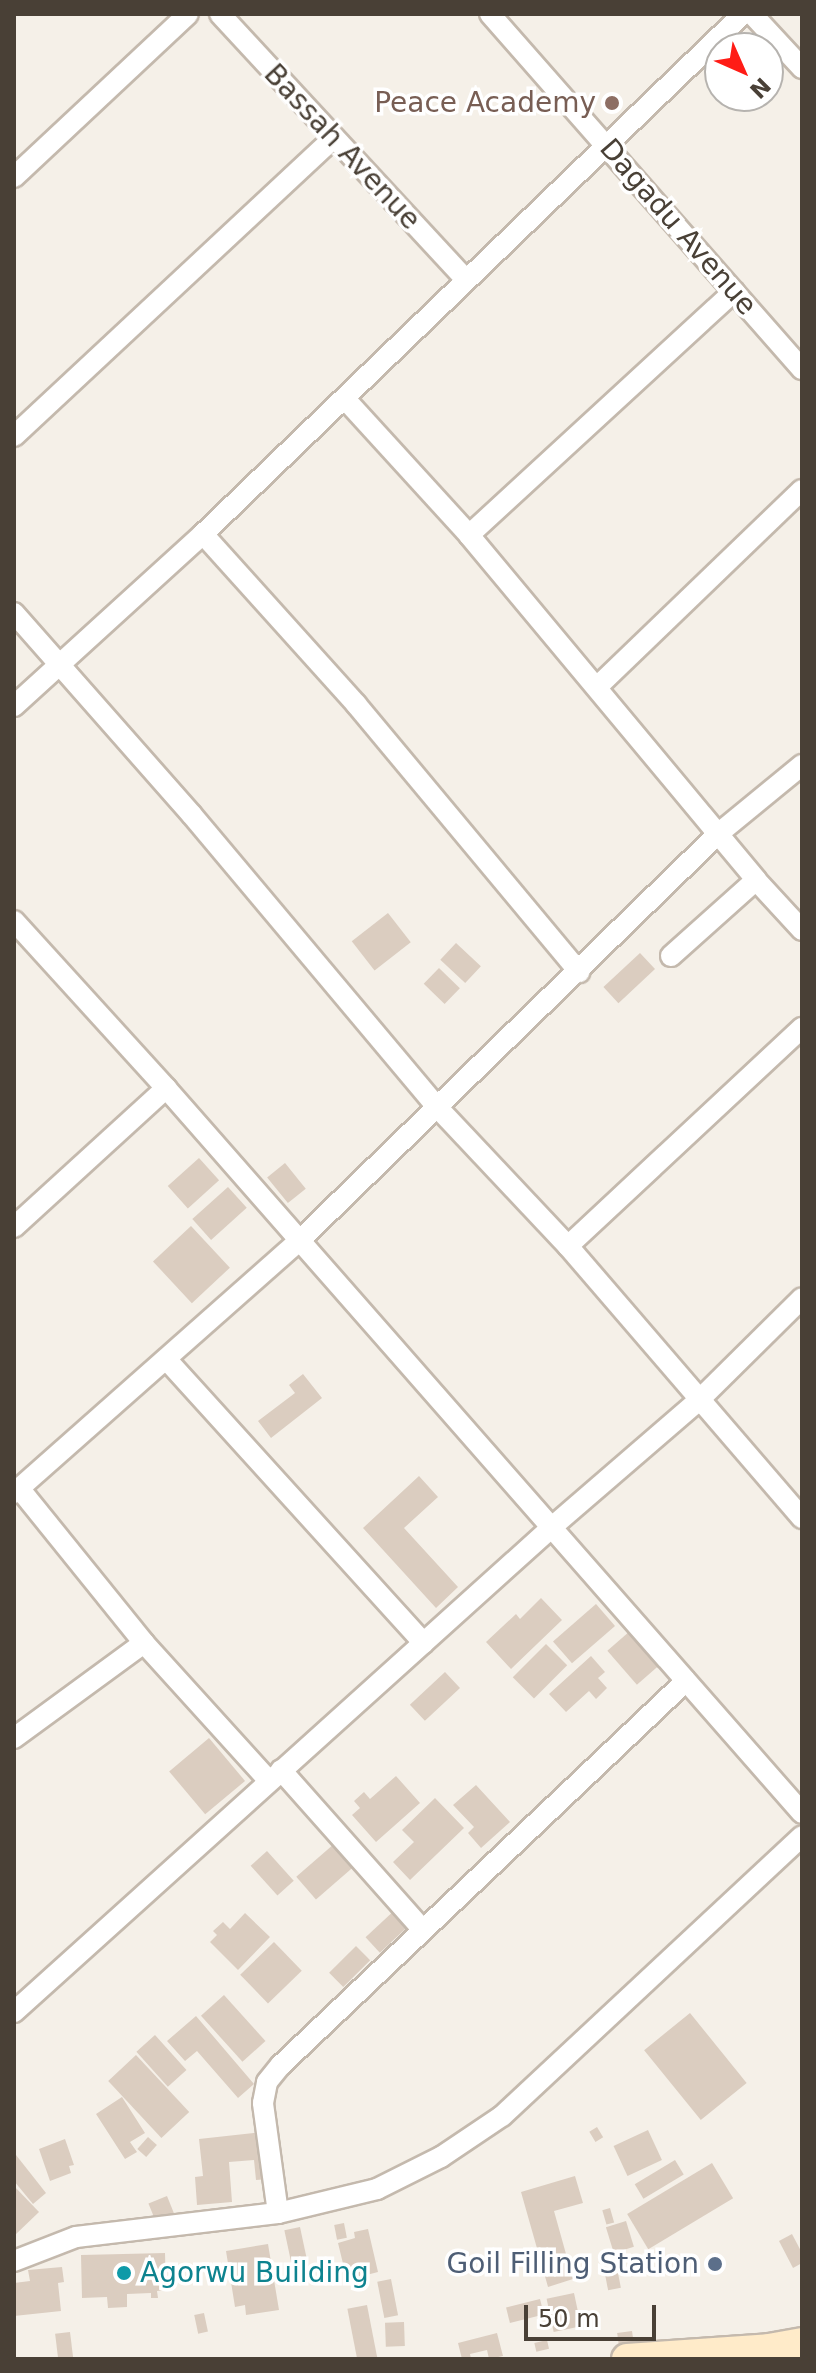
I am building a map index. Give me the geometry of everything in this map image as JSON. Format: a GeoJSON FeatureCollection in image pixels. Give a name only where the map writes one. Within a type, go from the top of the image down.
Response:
{"type":"FeatureCollection","features":[{"type":"Feature","properties":{"kind":"main road"},"geometry":{"type":"LineString","coordinates":[[627,2359],[769,2349],[802,2343]]}},
{"type":"Feature","properties":{"kind":"street"},"geometry":{"type":"LineString","coordinates":[[14,177],[188,14]]}},
{"type":"Feature","properties":{"kind":"street","name":"Bassah Avenue"},"geometry":{"type":"LineString","coordinates":[[220,14],[466,280]]}},
{"type":"Feature","properties":{"kind":"street","name":"Dagadu Avenue"},"geometry":{"type":"LineString","coordinates":[[490,14],[802,369]]}},
{"type":"Feature","properties":{"kind":"street"},"geometry":{"type":"LineString","coordinates":[[14,706],[61,667],[203,534],[743,14]]}},
{"type":"Feature","properties":{"kind":"street"},"geometry":{"type":"LineString","coordinates":[[752,14],[802,68]]}},
{"type":"Feature","properties":{"kind":"street"},"geometry":{"type":"LineString","coordinates":[[14,436],[333,139]]}},
{"type":"Feature","properties":{"kind":"street"},"geometry":{"type":"LineString","coordinates":[[469,535],[734,291]]}},
{"type":"Feature","properties":{"kind":"street"},"geometry":{"type":"LineString","coordinates":[[345,399],[469,535],[756,880],[802,930]]}},
{"type":"Feature","properties":{"kind":"street"},"geometry":{"type":"LineString","coordinates":[[597,687],[802,490]]}},
{"type":"Feature","properties":{"kind":"street"},"geometry":{"type":"LineString","coordinates":[[203,534],[356,704],[579,972]]}},
{"type":"Feature","properties":{"kind":"street"},"geometry":{"type":"LineString","coordinates":[[14,613],[192,815],[437,1107],[568,1246],[698,1401],[802,1518]]}},
{"type":"Feature","properties":{"kind":"street"},"geometry":{"type":"LineString","coordinates":[[423,1930],[144,1643],[16,1490],[300,1240],[718,834],[802,765]]}},
{"type":"Feature","properties":{"kind":"street"},"geometry":{"type":"LineString","coordinates":[[671,956],[756,880]]}},
{"type":"Feature","properties":{"kind":"street"},"geometry":{"type":"LineString","coordinates":[[18,934],[166,1088],[802,1813]]}},
{"type":"Feature","properties":{"kind":"street"},"geometry":{"type":"LineString","coordinates":[[568,1246],[802,1028]]}},
{"type":"Feature","properties":{"kind":"street"},"geometry":{"type":"LineString","coordinates":[[14,1227],[166,1088]]}},
{"type":"Feature","properties":{"kind":"street"},"geometry":{"type":"LineString","coordinates":[[14,2012],[552,1527],[698,1401],[802,1298]]}},
{"type":"Feature","properties":{"kind":"street"},"geometry":{"type":"LineString","coordinates":[[167,1360],[424,1643]]}},
{"type":"Feature","properties":{"kind":"street"},"geometry":{"type":"LineString","coordinates":[[14,1738],[144,1643]]}},
{"type":"Feature","properties":{"kind":"street"},"geometry":{"type":"LineString","coordinates":[[278,2213],[263,2103],[267,2082],[686,1681]]}},
{"type":"Feature","properties":{"kind":"street"},"geometry":{"type":"LineString","coordinates":[[14,2261],[76,2237],[278,2213],[377,2189],[441,2157],[502,2116],[802,1836]]}},
{"type":"Feature","properties":{"kind":"building"},"geometry":{"type":"Polygon","coordinates":[[[388,913],[411,942],[375,970],[352,941],[388,913]]]}},
{"type":"Feature","properties":{"kind":"building"},"geometry":{"type":"Polygon","coordinates":[[[456,943],[481,966],[465,983],[440,960],[456,943]]]}},
{"type":"Feature","properties":{"kind":"building"},"geometry":{"type":"Polygon","coordinates":[[[640,953],[655,969],[618,1003],[603,987],[640,953]]]}},
{"type":"Feature","properties":{"kind":"building"},"geometry":{"type":"Polygon","coordinates":[[[439,968],[460,988],[445,1004],[424,984],[439,968]]]}},
{"type":"Feature","properties":{"kind":"building"},"geometry":{"type":"Polygon","coordinates":[[[199,1158],[219,1180],[188,1208],[168,1186],[199,1158]]]}},
{"type":"Feature","properties":{"kind":"building"},"geometry":{"type":"Polygon","coordinates":[[[285,1163],[306,1189],[288,1203],[267,1177],[285,1163]]]}},
{"type":"Feature","properties":{"kind":"building"},"geometry":{"type":"Polygon","coordinates":[[[228,1187],[247,1208],[211,1240],[192,1219],[228,1187]]]}},
{"type":"Feature","properties":{"kind":"building"},"geometry":{"type":"Polygon","coordinates":[[[191,1226],[230,1268],[192,1303],[153,1261],[191,1226]]]}},
{"type":"Feature","properties":{"kind":"building"},"geometry":{"type":"Polygon","coordinates":[[[303,1374],[322,1398],[271,1438],[258,1421],[295,1393],[289,1385],[303,1374]]]}},
{"type":"Feature","properties":{"kind":"building"},"geometry":{"type":"Polygon","coordinates":[[[419,1476],[438,1497],[404,1528],[458,1587],[436,1608],[363,1528],[419,1476]]]}},
{"type":"Feature","properties":{"kind":"building"},"geometry":{"type":"Polygon","coordinates":[[[541,1598],[562,1620],[511,1669],[486,1642],[516,1614],[520,1619],[541,1598]]]}},
{"type":"Feature","properties":{"kind":"building"},"geometry":{"type":"Polygon","coordinates":[[[596,1604],[615,1626],[572,1663],[553,1641],[596,1604]]]}},
{"type":"Feature","properties":{"kind":"building"},"geometry":{"type":"Polygon","coordinates":[[[630,1631],[660,1665],[637,1685],[607,1651],[630,1631]]]}},
{"type":"Feature","properties":{"kind":"building"},"geometry":{"type":"Polygon","coordinates":[[[546,1644],[567,1665],[534,1698],[513,1677],[546,1644]]]}},
{"type":"Feature","properties":{"kind":"building"},"geometry":{"type":"Polygon","coordinates":[[[591,1656],[605,1672],[598,1678],[607,1688],[596,1699],[589,1691],[566,1712],[549,1694],[591,1656]]]}},
{"type":"Feature","properties":{"kind":"building"},"geometry":{"type":"Polygon","coordinates":[[[445,1672],[460,1688],[425,1721],[410,1705],[445,1672]]]}},
{"type":"Feature","properties":{"kind":"building"},"geometry":{"type":"Polygon","coordinates":[[[209,1738],[245,1781],[205,1814],[169,1771],[209,1738]]]}},
{"type":"Feature","properties":{"kind":"building"},"geometry":{"type":"Polygon","coordinates":[[[396,1776],[420,1803],[376,1842],[352,1815],[360,1808],[354,1801],[364,1792],[370,1799],[396,1776]]]}},
{"type":"Feature","properties":{"kind":"building"},"geometry":{"type":"Polygon","coordinates":[[[476,1785],[510,1822],[481,1848],[468,1833],[474,1827],[453,1805],[476,1785]]]}},
{"type":"Feature","properties":{"kind":"building"},"geometry":{"type":"Polygon","coordinates":[[[435,1798],[464,1828],[410,1880],[393,1862],[414,1842],[402,1830],[435,1798]]]}},
{"type":"Feature","properties":{"kind":"building"},"geometry":{"type":"Polygon","coordinates":[[[334,1844],[354,1867],[316,1899],[296,1877],[334,1844]]]}},
{"type":"Feature","properties":{"kind":"building"},"geometry":{"type":"Polygon","coordinates":[[[267,1851],[294,1881],[277,1895],[251,1866],[267,1851]]]}},
{"type":"Feature","properties":{"kind":"building"},"geometry":{"type":"Polygon","coordinates":[[[397,1908],[411,1923],[380,1953],[366,1937],[397,1908]]]}},
{"type":"Feature","properties":{"kind":"building"},"geometry":{"type":"Polygon","coordinates":[[[245,1913],[270,1937],[238,1970],[210,1942],[217,1935],[213,1931],[223,1922],[230,1929],[245,1913]]]}},
{"type":"Feature","properties":{"kind":"building"},"geometry":{"type":"Polygon","coordinates":[[[274,1942],[302,1971],[268,2003],[240,1975],[274,1942]]]}},
{"type":"Feature","properties":{"kind":"building"},"geometry":{"type":"Polygon","coordinates":[[[356,1946],[370,1960],[343,1987],[329,1973],[356,1946]]]}},
{"type":"Feature","properties":{"kind":"building"},"geometry":{"type":"Polygon","coordinates":[[[224,1995],[265,2041],[242,2062],[201,2016],[224,1995]]]}},
{"type":"Feature","properties":{"kind":"building"},"geometry":{"type":"Polygon","coordinates":[[[690,2013],[747,2083],[701,2120],[644,2050],[690,2013]]]}},
{"type":"Feature","properties":{"kind":"building"},"geometry":{"type":"Polygon","coordinates":[[[196,2016],[254,2084],[238,2098],[197,2051],[185,2061],[167,2041],[196,2016]]]}},
{"type":"Feature","properties":{"kind":"building"},"geometry":{"type":"Polygon","coordinates":[[[155,2035],[186,2070],[168,2087],[136,2052],[155,2035]]]}},
{"type":"Feature","properties":{"kind":"building"},"geometry":{"type":"Polygon","coordinates":[[[136,2055],[189,2112],[161,2138],[108,2081],[136,2055]]]}},
{"type":"Feature","properties":{"kind":"building"},"geometry":{"type":"Polygon","coordinates":[[[122,2097],[145,2133],[130,2142],[137,2152],[125,2159],[96,2114],[122,2097]]]}},
{"type":"Feature","properties":{"kind":"building"},"geometry":{"type":"Polygon","coordinates":[[[597,2127],[603,2137],[595,2142],[589,2132],[597,2127]]]}},
{"type":"Feature","properties":{"kind":"building"},"geometry":{"type":"Polygon","coordinates":[[[648,2130],[662,2160],[628,2176],[614,2146],[648,2130]]]}},
{"type":"Feature","properties":{"kind":"building"},"geometry":{"type":"Polygon","coordinates":[[[264,2132],[269,2179],[256,2180],[254,2160],[229,2162],[232,2202],[197,2205],[195,2177],[203,2176],[199,2139],[264,2132]]]}},
{"type":"Feature","properties":{"kind":"building"},"geometry":{"type":"Polygon","coordinates":[[[148,2137],[157,2145],[146,2157],[137,2149],[148,2137]]]}},
{"type":"Feature","properties":{"kind":"building"},"geometry":{"type":"Polygon","coordinates":[[[65,2139],[74,2165],[69,2166],[71,2173],[50,2181],[39,2149],[65,2139]]]}},
{"type":"Feature","properties":{"kind":"building"},"geometry":{"type":"Polygon","coordinates":[[[16,2155],[46,2193],[33,2204],[14,2181],[16,2155]]]}},
{"type":"Feature","properties":{"kind":"building"},"geometry":{"type":"Polygon","coordinates":[[[675,2160],[684,2175],[643,2199],[635,2184],[675,2160]]]}},
{"type":"Feature","properties":{"kind":"building"},"geometry":{"type":"Polygon","coordinates":[[[712,2163],[733,2198],[648,2249],[627,2214],[712,2163]]]}},
{"type":"Feature","properties":{"kind":"building"},"geometry":{"type":"Polygon","coordinates":[[[575,2176],[583,2203],[554,2211],[573,2279],[548,2287],[521,2192],[575,2176]]]}},
{"type":"Feature","properties":{"kind":"building"},"geometry":{"type":"Polygon","coordinates":[[[14,2186],[39,2212],[14,2236],[14,2186]]]}},
{"type":"Feature","properties":{"kind":"building"},"geometry":{"type":"Polygon","coordinates":[[[167,2196],[176,2218],[157,2226],[148,2203],[167,2196]]]}},
{"type":"Feature","properties":{"kind":"building"},"geometry":{"type":"Polygon","coordinates":[[[610,2208],[614,2222],[606,2225],[602,2210],[610,2208]]]}},
{"type":"Feature","properties":{"kind":"building"},"geometry":{"type":"Polygon","coordinates":[[[626,2221],[634,2247],[614,2253],[606,2227],[626,2221]]]}},
{"type":"Feature","properties":{"kind":"building"},"geometry":{"type":"Polygon","coordinates":[[[344,2223],[347,2238],[337,2240],[334,2225],[344,2223]]]}},
{"type":"Feature","properties":{"kind":"building"},"geometry":{"type":"Polygon","coordinates":[[[300,2227],[309,2270],[293,2273],[284,2230],[300,2227]]]}},
{"type":"Feature","properties":{"kind":"building"},"geometry":{"type":"Polygon","coordinates":[[[368,2229],[378,2272],[347,2280],[338,2243],[355,2238],[354,2232],[368,2229]]]}},
{"type":"Feature","properties":{"kind":"building"},"geometry":{"type":"Polygon","coordinates":[[[792,2234],[802,2253],[802,2263],[793,2268],[779,2241],[792,2234]]]}},
{"type":"Feature","properties":{"kind":"building"},"geometry":{"type":"Polygon","coordinates":[[[268,2244],[279,2310],[246,2315],[245,2305],[235,2307],[226,2251],[268,2244]]]}},
{"type":"Feature","properties":{"kind":"building","name":"Agorwu Building"},"geometry":{"type":"Polygon","coordinates":[[[165,2253],[166,2290],[157,2291],[158,2298],[151,2298],[151,2293],[127,2294],[127,2307],[108,2308],[107,2297],[82,2298],[81,2255],[165,2253]]]}},
{"type":"Feature","properties":{"kind":"building"},"geometry":{"type":"Polygon","coordinates":[[[62,2267],[64,2282],[58,2283],[61,2311],[14,2316],[14,2283],[30,2281],[28,2270],[62,2267]]]}},
{"type":"Feature","properties":{"kind":"building"},"geometry":{"type":"Polygon","coordinates":[[[618,2273],[621,2288],[608,2290],[605,2275],[618,2273]]]}},
{"type":"Feature","properties":{"kind":"building"},"geometry":{"type":"Polygon","coordinates":[[[391,2279],[398,2315],[384,2318],[377,2282],[391,2279]]]}},
{"type":"Feature","properties":{"kind":"building"},"geometry":{"type":"Polygon","coordinates":[[[574,2293],[581,2326],[554,2332],[547,2299],[574,2293]]]}},
{"type":"Feature","properties":{"kind":"building"},"geometry":{"type":"Polygon","coordinates":[[[540,2299],[544,2315],[510,2323],[506,2307],[540,2299]]]}},
{"type":"Feature","properties":{"kind":"building"},"geometry":{"type":"Polygon","coordinates":[[[367,2305],[377,2357],[357,2359],[347,2309],[367,2305]]]}},
{"type":"Feature","properties":{"kind":"building"},"geometry":{"type":"Polygon","coordinates":[[[204,2313],[208,2332],[198,2334],[194,2315],[204,2313]]]}},
{"type":"Feature","properties":{"kind":"building"},"geometry":{"type":"Polygon","coordinates":[[[404,2322],[405,2346],[386,2347],[385,2323],[404,2322]]]}},
{"type":"Feature","properties":{"kind":"building"},"geometry":{"type":"Polygon","coordinates":[[[632,2331],[634,2346],[619,2348],[617,2333],[632,2331]]]}},
{"type":"Feature","properties":{"kind":"building"},"geometry":{"type":"Polygon","coordinates":[[[70,2332],[73,2358],[58,2359],[55,2334],[70,2332]]]}},
{"type":"Feature","properties":{"kind":"building"},"geometry":{"type":"Polygon","coordinates":[[[497,2333],[503,2356],[489,2359],[487,2350],[470,2354],[471,2359],[462,2359],[458,2343],[497,2333]]]}},
{"type":"Feature","properties":{"kind":"building"},"geometry":{"type":"Polygon","coordinates":[[[547,2340],[549,2349],[536,2352],[534,2343],[547,2340]]]}},
{"type":"Feature","properties":{"kind":"place","name":"Peace Academy"},"geometry":{"type":"Point","coordinates":[612,103]}},
{"type":"Feature","properties":{"kind":"place","name":"Goil Filling Station"},"geometry":{"type":"Point","coordinates":[715,2264]}},
{"type":"Feature","properties":{"kind":"place","name":"Agorwu Building"},"geometry":{"type":"Point","coordinates":[124,2273]}}]}
